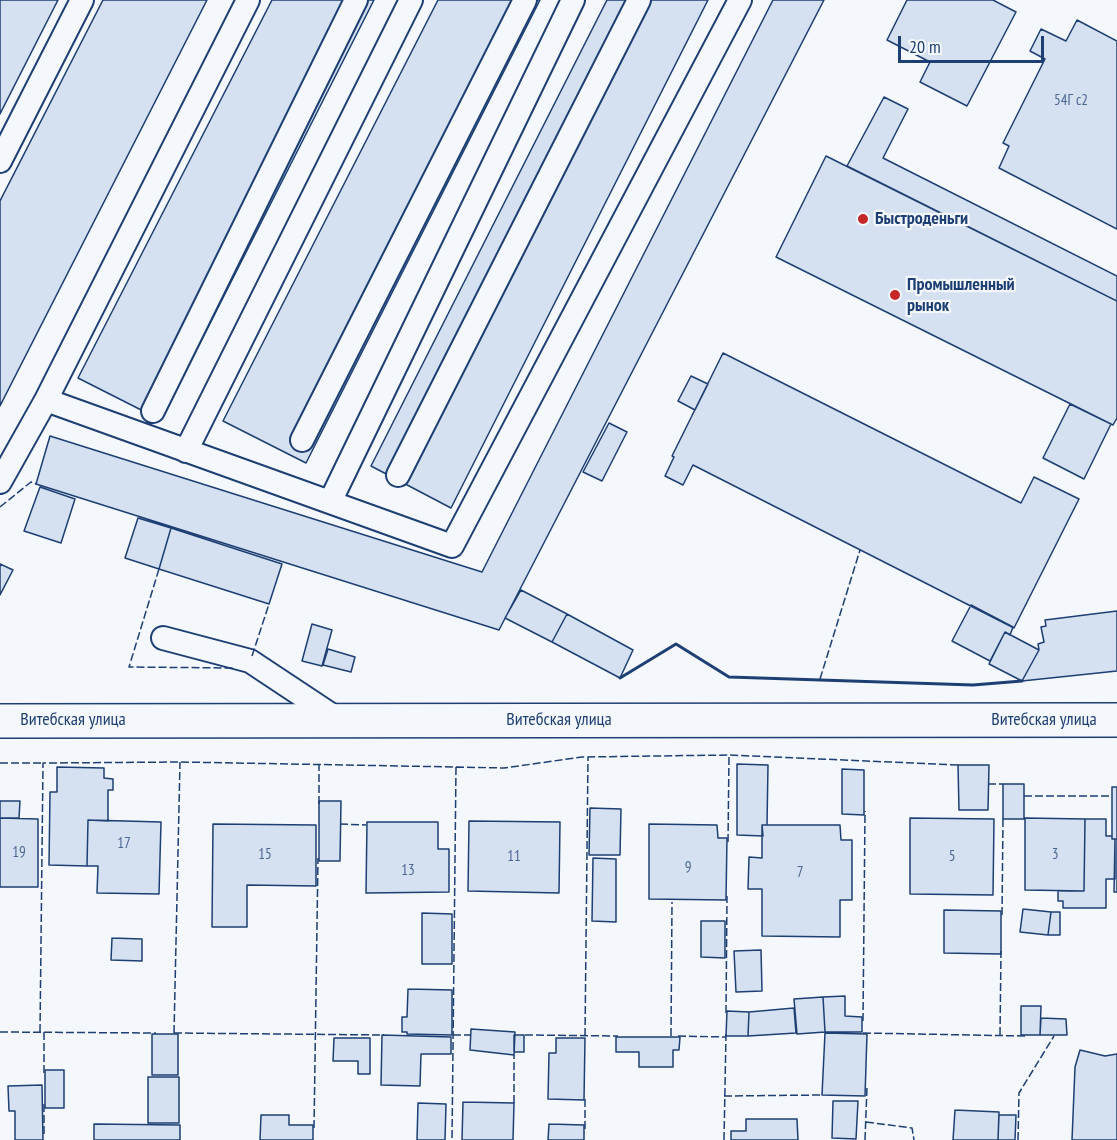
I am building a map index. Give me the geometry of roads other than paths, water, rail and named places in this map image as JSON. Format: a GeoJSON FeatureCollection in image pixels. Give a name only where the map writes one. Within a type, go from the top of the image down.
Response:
{"type":"FeatureCollection","features":[{"type":"Feature","properties":{"kind":"street","name":"Витебская улица"},"geometry":{"type":"LineString","coordinates":[[0,721],[1117,720]]}},
{"type":"Feature","properties":{"kind":"lane"},"geometry":{"type":"LineString","coordinates":[[0,161],[82,0]]}},
{"type":"Feature","properties":{"kind":"lane"},"geometry":{"type":"LineString","coordinates":[[0,482],[45,400],[248,0]]}},
{"type":"Feature","properties":{"kind":"lane"},"geometry":{"type":"LineString","coordinates":[[153,411],[356,0]]}},
{"type":"Feature","properties":{"kind":"lane"},"geometry":{"type":"LineString","coordinates":[[186,451],[411,0]]}},
{"type":"Feature","properties":{"kind":"lane"},"geometry":{"type":"LineString","coordinates":[[302,440],[525,0]]}},
{"type":"Feature","properties":{"kind":"lane"},"geometry":{"type":"LineString","coordinates":[[330,502],[573,0]]}},
{"type":"Feature","properties":{"kind":"lane"},"geometry":{"type":"LineString","coordinates":[[398,475],[639,0]]}},
{"type":"Feature","properties":{"kind":"lane"},"geometry":{"type":"LineString","coordinates":[[45,400],[452,546],[740,0]]}},
{"type":"Feature","properties":{"kind":"lane"},"geometry":{"type":"LineString","coordinates":[[163,638],[250,662],[339,720]]}},
{"type":"Feature","properties":{"kind":"place","name":"Быстроденьги"},"geometry":{"type":"Point","coordinates":[863,219]}},
{"type":"Feature","properties":{"kind":"place","name":"Промышленный рынок"},"geometry":{"type":"Point","coordinates":[895,295]}}]}
